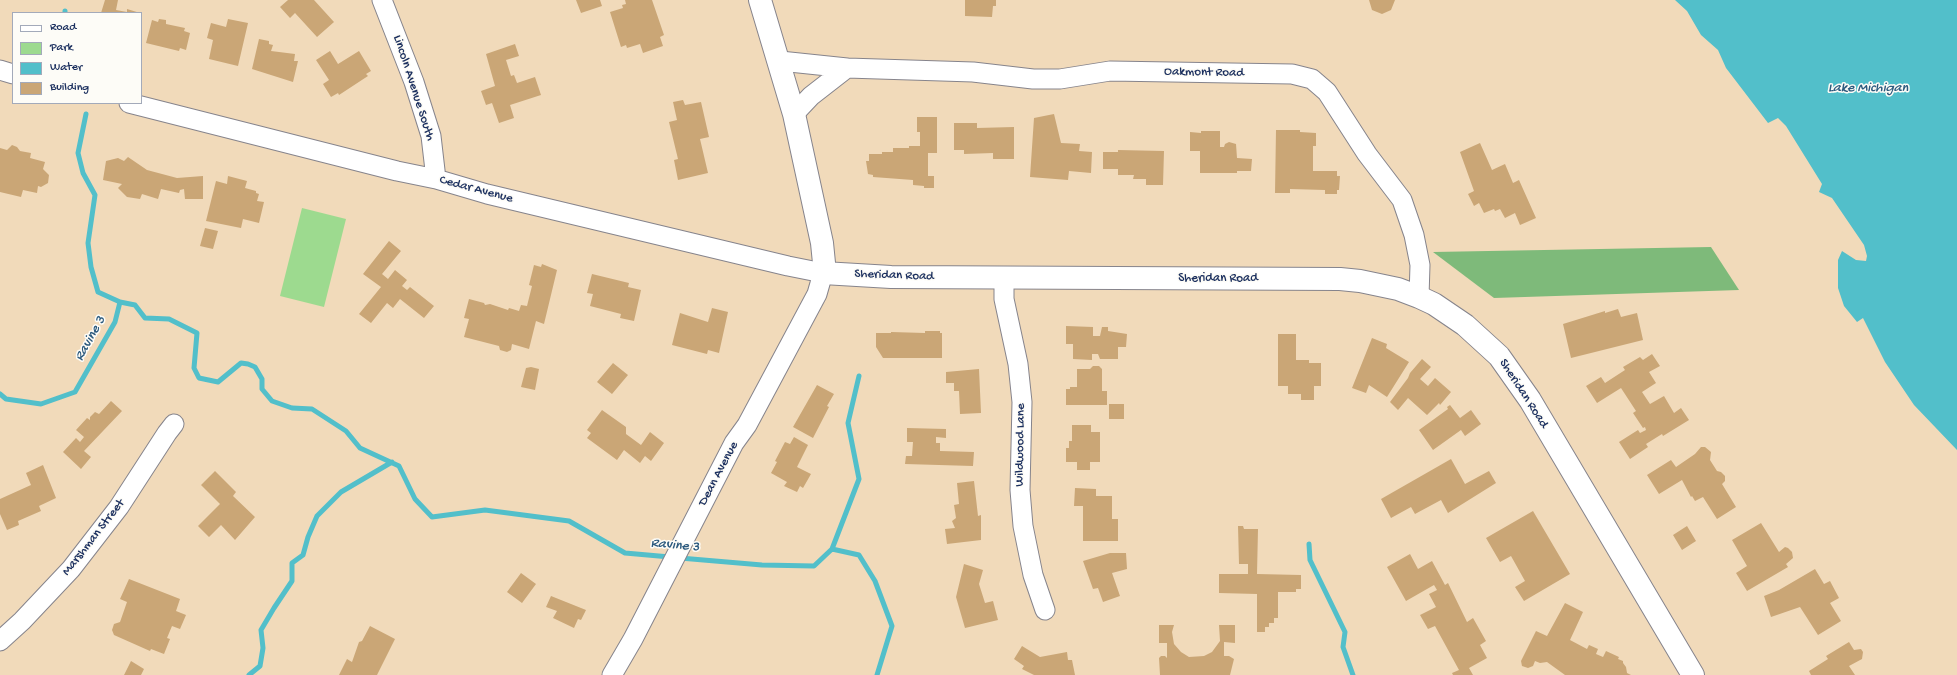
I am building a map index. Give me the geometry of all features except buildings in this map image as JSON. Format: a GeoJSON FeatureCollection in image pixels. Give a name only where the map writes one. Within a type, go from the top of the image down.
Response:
{"type":"FeatureCollection","features":[{"type":"Feature","properties":{"kind":"street","name":"Lincoln Avenue South"},"geometry":{"type":"LineString","coordinates":[[382,0],[414,82],[431,136],[436,179]]}},
{"type":"Feature","properties":{"kind":"street"},"geometry":{"type":"LineString","coordinates":[[760,0],[780,61],[794,114],[822,243],[824,263],[823,273]]}},
{"type":"Feature","properties":{"kind":"street","name":"Oakmont Road"},"geometry":{"type":"LineString","coordinates":[[780,61],[846,68],[973,72],[1033,79],[1060,79],[1110,72],[1292,74],[1312,79],[1327,92],[1367,154],[1402,200],[1414,235],[1420,265],[1419,297]]}},
{"type":"Feature","properties":{"kind":"street"},"geometry":{"type":"LineString","coordinates":[[794,114],[811,96],[846,68]]}},
{"type":"Feature","properties":{"kind":"street"},"geometry":{"type":"LineString","coordinates":[[0,70],[12,74]]}},
{"type":"Feature","properties":{"kind":"street","name":"Cedar Avenue"},"geometry":{"type":"LineString","coordinates":[[133,104],[390,169],[436,179],[502,198],[823,273]]}},
{"type":"Feature","properties":{"kind":"street","name":"Sheridan Road"},"geometry":{"type":"LineString","coordinates":[[823,273],[891,277],[1340,279],[1360,281],[1398,289],[1419,297],[1434,304],[1465,325],[1499,356],[1530,400],[1694,675]]}},
{"type":"Feature","properties":{"kind":"street","name":"Dean Avenue"},"geometry":{"type":"LineString","coordinates":[[612,675],[633,639],[734,443],[747,425],[813,301],[823,273]]}},
{"type":"Feature","properties":{"kind":"street","name":"Wildwood Lane"},"geometry":{"type":"LineString","coordinates":[[1004,278],[1004,299],[1018,364],[1022,402],[1020,490],[1023,526],[1033,575],[1045,610]]}},
{"type":"Feature","properties":{"kind":"street","name":"Marshman Street"},"geometry":{"type":"LineString","coordinates":[[0,641],[22,621],[71,569],[119,507],[174,424]]}},
{"type":"Feature","properties":{"kind":"green space"},"geometry":{"type":"Polygon","coordinates":[[[302,208],[346,219],[324,307],[280,296],[302,208]]]}},
{"type":"Feature","properties":{"kind":"green space"},"geometry":{"type":"Polygon","coordinates":[[[1711,247],[1739,290],[1494,298],[1433,252],[1711,247]]]}},
{"type":"Feature","properties":{"kind":"water","name":"Lake Michigan"},"geometry":{"type":"Polygon","coordinates":[[[1675,0],[1957,0],[1957,450],[1914,405],[1885,362],[1863,318],[1857,322],[1844,306],[1838,288],[1838,260],[1842,251],[1856,260],[1866,261],[1867,256],[1864,245],[1832,198],[1819,192],[1822,184],[1786,126],[1778,118],[1768,123],[1726,68],[1718,50],[1701,35],[1687,11],[1675,0]]]}},
{"type":"Feature","properties":{"kind":"waterway"},"geometry":{"type":"LineString","coordinates":[[86,114],[78,153],[83,173],[95,195],[88,243],[91,267],[98,292],[120,302]]}},
{"type":"Feature","properties":{"kind":"waterway","name":"Ravine 3"},"geometry":{"type":"LineString","coordinates":[[0,394],[6,399],[41,404],[75,392],[115,322],[120,302],[135,305],[145,318],[169,319],[197,333],[194,368],[199,378],[218,382],[241,363],[255,367],[262,379],[262,389],[272,401],[292,408],[312,409],[346,431],[360,448],[399,466],[415,499],[432,517],[485,510],[569,521],[625,553],[670,557]]}},
{"type":"Feature","properties":{"kind":"waterway"},"geometry":{"type":"LineString","coordinates":[[832,549],[859,479],[848,423],[859,376]]}},
{"type":"Feature","properties":{"kind":"waterway","name":"Ravine 3"},"geometry":{"type":"LineString","coordinates":[[249,675],[260,666],[263,648],[261,630],[292,581],[292,563],[303,555],[308,537],[317,516],[341,492],[392,462]]}},
{"type":"Feature","properties":{"kind":"waterway"},"geometry":{"type":"LineString","coordinates":[[1309,544],[1310,560],[1345,632],[1343,647],[1353,675]]}},
{"type":"Feature","properties":{"kind":"waterway","name":"Ravine 3"},"geometry":{"type":"LineString","coordinates":[[680,558],[762,565],[814,566],[832,549],[859,555],[875,581],[892,626],[877,675]]}}]}
